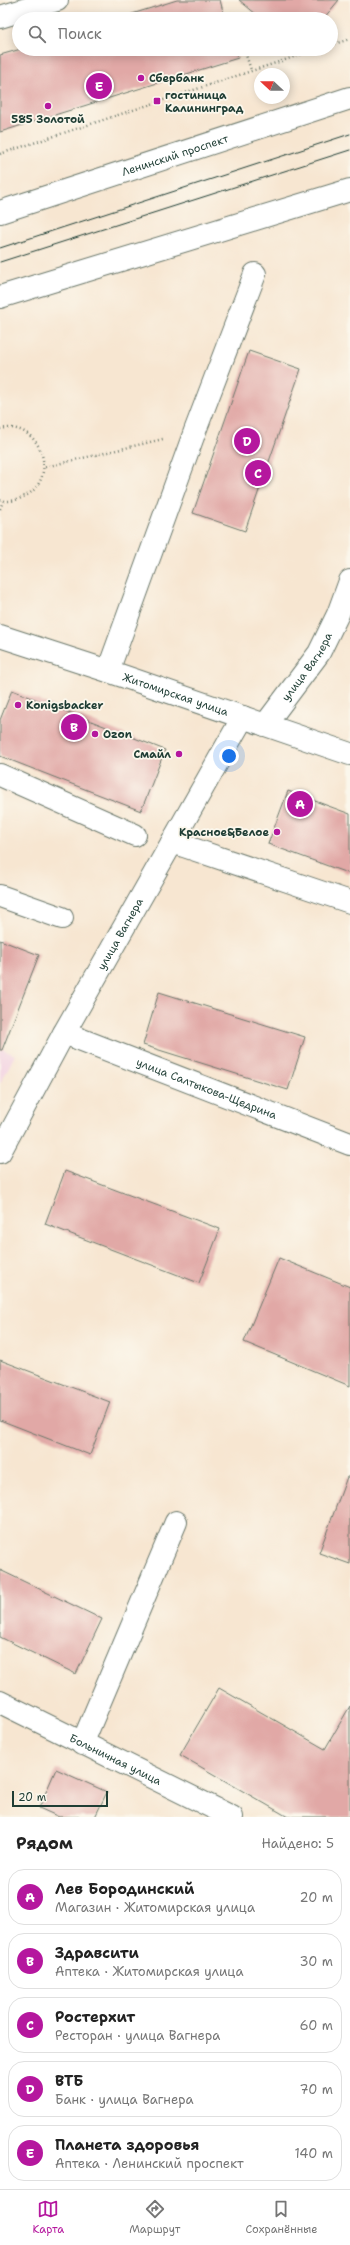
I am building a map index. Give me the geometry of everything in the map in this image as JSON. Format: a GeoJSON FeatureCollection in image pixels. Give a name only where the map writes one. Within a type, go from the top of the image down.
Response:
{"type":"FeatureCollection","features":[{"type":"Feature","properties":{"kind":"street"},"geometry":{"type":"LineString","coordinates":[[15,12],[48,1]]}},
{"type":"Feature","properties":{"kind":"street"},"geometry":{"type":"LineString","coordinates":[[0,17],[12,13]]}},
{"type":"Feature","properties":{"kind":"street","name":"Ленинский проспект"},"geometry":{"type":"LineString","coordinates":[[0,212],[350,98]]}},
{"type":"Feature","properties":{"kind":"street"},"geometry":{"type":"LineString","coordinates":[[0,297],[350,190]]}},
{"type":"Feature","properties":{"kind":"street"},"geometry":{"type":"LineString","coordinates":[[108,671],[195,431],[255,274]]}},
{"type":"Feature","properties":{"kind":"street","name":"улица Вагнера"},"geometry":{"type":"LineString","coordinates":[[265,725],[319,653],[338,614],[350,581]]}},
{"type":"Feature","properties":{"kind":"street","name":"Житомирская улица"},"geometry":{"type":"LineString","coordinates":[[0,636],[108,671],[350,754]]}},
{"type":"Feature","properties":{"kind":"street","name":"улица Вагнера"},"geometry":{"type":"LineString","coordinates":[[0,1152],[64,1033],[243,717]]}},
{"type":"Feature","properties":{"kind":"street"},"geometry":{"type":"LineString","coordinates":[[0,775],[135,835]]}},
{"type":"Feature","properties":{"kind":"street"},"geometry":{"type":"LineString","coordinates":[[172,842],[350,902]]}},
{"type":"Feature","properties":{"kind":"street"},"geometry":{"type":"LineString","coordinates":[[0,896],[62,918]]}},
{"type":"Feature","properties":{"kind":"street","name":"улица Салтыкова-Щедрина"},"geometry":{"type":"LineString","coordinates":[[64,1033],[350,1144]]}},
{"type":"Feature","properties":{"kind":"street"},"geometry":{"type":"LineString","coordinates":[[82,1744],[176,1522]]}},
{"type":"Feature","properties":{"kind":"street","name":"Больничная улица"},"geometry":{"type":"LineString","coordinates":[[0,1702],[82,1744],[232,1817]]}},
{"type":"Feature","properties":{"kind":"path"},"geometry":{"type":"LineString","coordinates":[[338,43],[350,39]]}},
{"type":"Feature","properties":{"kind":"path"},"geometry":{"type":"LineString","coordinates":[[246,56],[251,70]]}},
{"type":"Feature","properties":{"kind":"path"},"geometry":{"type":"LineString","coordinates":[[0,154],[296,56]]}},
{"type":"Feature","properties":{"kind":"path"},"geometry":{"type":"LineString","coordinates":[[0,429],[13,428],[32,437],[42,451],[45,467],[42,479],[35,489],[26,496],[15,501],[1,500],[0,509]]}},
{"type":"Feature","properties":{"kind":"path"},"geometry":{"type":"LineString","coordinates":[[45,467],[195,431]]}},
{"type":"Feature","properties":{"kind":"shaded area"},"geometry":{"type":"Polygon","coordinates":[[[0,1048],[15,1055],[0,1084],[0,1048]]]}},
{"type":"Feature","properties":{"kind":"building"},"geometry":{"type":"Polygon","coordinates":[[[177,0],[220,0],[223,12],[138,12],[177,0]]]}},
{"type":"Feature","properties":{"kind":"building"},"geometry":{"type":"Polygon","coordinates":[[[239,0],[339,0],[329,12],[254,12],[239,0]]]}},
{"type":"Feature","properties":{"kind":"building"},"geometry":{"type":"Polygon","coordinates":[[[12,52],[12,56],[237,56],[238,58],[0,132],[0,55],[12,52]]]}},
{"type":"Feature","properties":{"kind":"building"},"geometry":{"type":"Polygon","coordinates":[[[249,351],[301,369],[245,531],[193,513],[249,351]]]}},
{"type":"Feature","properties":{"kind":"building"},"geometry":{"type":"Polygon","coordinates":[[[12,690],[165,750],[141,811],[0,756],[0,720],[12,690]]]}},
{"type":"Feature","properties":{"kind":"building"},"geometry":{"type":"Polygon","coordinates":[[[288,791],[350,814],[350,874],[268,844],[288,791]]]}},
{"type":"Feature","properties":{"kind":"building"},"geometry":{"type":"Polygon","coordinates":[[[0,940],[39,955],[2,1050],[0,1050],[0,940]]]}},
{"type":"Feature","properties":{"kind":"building"},"geometry":{"type":"Polygon","coordinates":[[[159,992],[305,1037],[288,1090],[143,1045],[159,992]]]}},
{"type":"Feature","properties":{"kind":"building"},"geometry":{"type":"Polygon","coordinates":[[[65,1171],[220,1229],[199,1283],[45,1224],[65,1171]]]}},
{"type":"Feature","properties":{"kind":"building"},"geometry":{"type":"Polygon","coordinates":[[[279,1258],[350,1287],[350,1386],[244,1342],[279,1258]]]}},
{"type":"Feature","properties":{"kind":"building"},"geometry":{"type":"Polygon","coordinates":[[[0,1360],[110,1402],[90,1455],[0,1420],[0,1360]]]}},
{"type":"Feature","properties":{"kind":"building"},"geometry":{"type":"Polygon","coordinates":[[[347,1477],[350,1477],[350,1564],[319,1553],[347,1477]]]}},
{"type":"Feature","properties":{"kind":"building"},"geometry":{"type":"Polygon","coordinates":[[[0,1570],[102,1619],[76,1674],[0,1637],[0,1570]]]}},
{"type":"Feature","properties":{"kind":"building"},"geometry":{"type":"Polygon","coordinates":[[[219,1688],[325,1749],[350,1706],[350,1817],[288,1817],[180,1755],[219,1688]]]}},
{"type":"Feature","properties":{"kind":"building"},"geometry":{"type":"Polygon","coordinates":[[[56,1769],[107,1792],[95,1817],[59,1817],[39,1808],[56,1769]]]}},
{"type":"Feature","properties":{"kind":"tram line"},"geometry":{"type":"LineString","coordinates":[[0,248],[350,134]]}},
{"type":"Feature","properties":{"kind":"tram line"},"geometry":{"type":"LineString","coordinates":[[0,262],[350,150]]}},
{"type":"Feature","properties":{"kind":"place","name":"Сбербанк"},"geometry":{"type":"Point","coordinates":[141,78]}},
{"type":"Feature","properties":{"kind":"place","name":"Планета здоровья"},"geometry":{"type":"Point","coordinates":[99,86]}},
{"type":"Feature","properties":{"kind":"place","name":"гостиница Калининград"},"geometry":{"type":"Point","coordinates":[157,101]}},
{"type":"Feature","properties":{"kind":"place","name":"585 Золотой"},"geometry":{"type":"Point","coordinates":[48,106]}},
{"type":"Feature","properties":{"kind":"place","name":"ВТБ"},"geometry":{"type":"Point","coordinates":[247,441]}},
{"type":"Feature","properties":{"kind":"place","name":"Ростерхит"},"geometry":{"type":"Point","coordinates":[258,473]}},
{"type":"Feature","properties":{"kind":"place","name":"Konigsbacker"},"geometry":{"type":"Point","coordinates":[18,705]}},
{"type":"Feature","properties":{"kind":"place","name":"Здравсити"},"geometry":{"type":"Point","coordinates":[74,727]}},
{"type":"Feature","properties":{"kind":"place","name":"Ozon"},"geometry":{"type":"Point","coordinates":[95,734]}},
{"type":"Feature","properties":{"kind":"place","name":"Смайл"},"geometry":{"type":"Point","coordinates":[179,754]}},
{"type":"Feature","properties":{"kind":"place","name":"Лев Бородинский"},"geometry":{"type":"Point","coordinates":[300,804]}},
{"type":"Feature","properties":{"kind":"place","name":"Красное&Белое"},"geometry":{"type":"Point","coordinates":[277,832]}}]}
